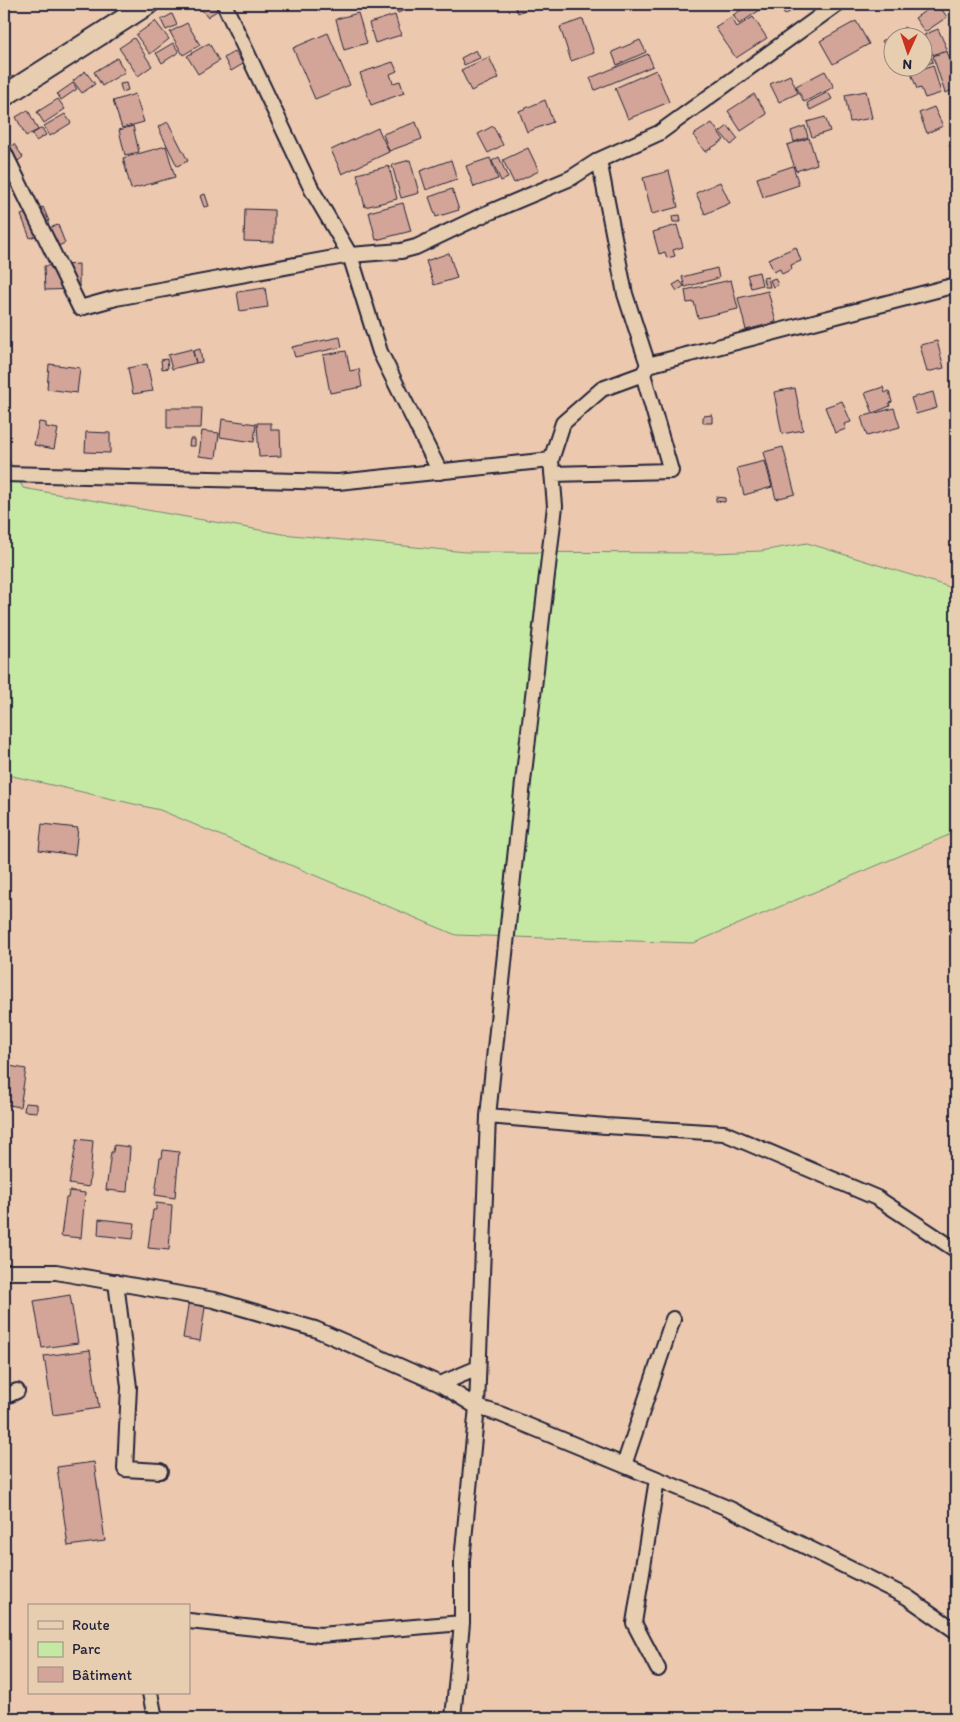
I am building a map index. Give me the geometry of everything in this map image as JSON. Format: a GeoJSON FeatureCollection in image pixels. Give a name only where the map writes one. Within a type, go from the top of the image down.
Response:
{"type":"FeatureCollection","features":[{"type":"Feature","properties":{"kind":"street"},"geometry":{"type":"LineString","coordinates":[[4,96],[148,4]]}},
{"type":"Feature","properties":{"kind":"street"},"geometry":{"type":"LineString","coordinates":[[224,4],[312,190],[350,255],[380,352],[440,472]]}},
{"type":"Feature","properties":{"kind":"street"},"geometry":{"type":"LineString","coordinates":[[4,152],[80,308],[116,298],[350,255],[401,251],[416,247],[483,215],[571,178],[599,160],[659,132],[837,4]]}},
{"type":"Feature","properties":{"kind":"street"},"geometry":{"type":"LineString","coordinates":[[4,474],[338,482],[440,472],[551,467],[671,471],[625,294],[599,160]]}},
{"type":"Feature","properties":{"kind":"street"},"geometry":{"type":"LineString","coordinates":[[453,1718],[462,1623],[462,1560],[477,1408],[488,1116],[522,792],[555,506],[551,467],[563,423],[602,389],[645,370],[956,285]]}},
{"type":"Feature","properties":{"kind":"street"},"geometry":{"type":"LineString","coordinates":[[488,1116],[724,1133],[877,1198],[956,1250]]}},
{"type":"Feature","properties":{"kind":"street"},"geometry":{"type":"LineString","coordinates":[[4,1272],[56,1272],[116,1282],[214,1300],[315,1329],[440,1384],[477,1408],[500,1414],[730,1509],[908,1597],[956,1631]]}},
{"type":"Feature","properties":{"kind":"street"},"geometry":{"type":"LineString","coordinates":[[116,1282],[128,1387],[125,1469],[160,1471]]}},
{"type":"Feature","properties":{"kind":"street"},"geometry":{"type":"LineString","coordinates":[[624,1465],[673,1319]]}},
{"type":"Feature","properties":{"kind":"street"},"geometry":{"type":"LineString","coordinates":[[440,1384],[478,1368]]}},
{"type":"Feature","properties":{"kind":"street"},"geometry":{"type":"LineString","coordinates":[[4,1397],[18,1391]]}},
{"type":"Feature","properties":{"kind":"street"},"geometry":{"type":"LineString","coordinates":[[657,1479],[634,1623],[658,1669]]}},
{"type":"Feature","properties":{"kind":"street"},"geometry":{"type":"LineString","coordinates":[[190,1622],[320,1635],[462,1623]]}},
{"type":"Feature","properties":{"kind":"street"},"geometry":{"type":"LineString","coordinates":[[150,1694],[155,1718]]}},
{"type":"Feature","properties":{"kind":"green space"},"geometry":{"type":"Polygon","coordinates":[[[4,450],[23,488],[282,534],[466,552],[715,553],[761,551],[807,543],[956,589],[956,832],[694,943],[456,935],[160,810],[4,774],[4,450]]]}},
{"type":"Feature","properties":{"kind":"building"},"geometry":{"type":"Polygon","coordinates":[[[198,4],[224,4],[225,6],[207,17],[198,4]]]}},
{"type":"Feature","properties":{"kind":"building"},"geometry":{"type":"Polygon","coordinates":[[[393,4],[404,4],[407,9],[398,13],[393,4]]]}},
{"type":"Feature","properties":{"kind":"building"},"geometry":{"type":"Polygon","coordinates":[[[513,4],[527,4],[529,8],[518,13],[513,4]]]}},
{"type":"Feature","properties":{"kind":"building"},"geometry":{"type":"Polygon","coordinates":[[[530,4],[542,4],[532,8],[530,4]]]}},
{"type":"Feature","properties":{"kind":"building"},"geometry":{"type":"Polygon","coordinates":[[[751,4],[755,4],[760,10],[739,24],[733,15],[751,4]]]}},
{"type":"Feature","properties":{"kind":"building"},"geometry":{"type":"Polygon","coordinates":[[[776,4],[801,4],[785,15],[776,4]]]}},
{"type":"Feature","properties":{"kind":"building"},"geometry":{"type":"Polygon","coordinates":[[[935,4],[938,4],[947,17],[931,28],[922,28],[915,18],[935,4]]]}},
{"type":"Feature","properties":{"kind":"building"},"geometry":{"type":"Polygon","coordinates":[[[358,13],[367,43],[344,50],[336,19],[358,13]]]}},
{"type":"Feature","properties":{"kind":"building"},"geometry":{"type":"Polygon","coordinates":[[[172,14],[177,25],[166,30],[161,20],[172,14]]]}},
{"type":"Feature","properties":{"kind":"building"},"geometry":{"type":"Polygon","coordinates":[[[395,15],[401,35],[375,43],[369,23],[395,15]]]}},
{"type":"Feature","properties":{"kind":"building"},"geometry":{"type":"Polygon","coordinates":[[[731,17],[737,27],[753,17],[767,38],[736,58],[715,27],[731,17]]]}},
{"type":"Feature","properties":{"kind":"building"},"geometry":{"type":"Polygon","coordinates":[[[583,19],[594,53],[571,61],[560,27],[583,19]]]}},
{"type":"Feature","properties":{"kind":"building"},"geometry":{"type":"Polygon","coordinates":[[[155,21],[169,39],[150,54],[136,35],[155,21]]]}},
{"type":"Feature","properties":{"kind":"building"},"geometry":{"type":"Polygon","coordinates":[[[856,21],[869,44],[833,64],[820,41],[856,21]]]}},
{"type":"Feature","properties":{"kind":"building"},"geometry":{"type":"Polygon","coordinates":[[[187,23],[200,45],[183,55],[170,32],[187,23]]]}},
{"type":"Feature","properties":{"kind":"building"},"geometry":{"type":"Polygon","coordinates":[[[938,29],[947,49],[933,55],[932,53],[932,32],[938,29]]]}},
{"type":"Feature","properties":{"kind":"building"},"geometry":{"type":"Polygon","coordinates":[[[328,33],[350,85],[315,99],[293,48],[328,33]]]}},
{"type":"Feature","properties":{"kind":"building"},"geometry":{"type":"Polygon","coordinates":[[[134,38],[152,66],[138,76],[119,48],[134,38]]]}},
{"type":"Feature","properties":{"kind":"building"},"geometry":{"type":"Polygon","coordinates":[[[640,40],[646,52],[617,65],[612,52],[640,40]]]}},
{"type":"Feature","properties":{"kind":"building"},"geometry":{"type":"Polygon","coordinates":[[[173,43],[179,52],[162,63],[156,53],[173,43]]]}},
{"type":"Feature","properties":{"kind":"building"},"geometry":{"type":"Polygon","coordinates":[[[209,43],[219,61],[198,74],[187,56],[209,43]]]}},
{"type":"Feature","properties":{"kind":"building"},"geometry":{"type":"Polygon","coordinates":[[[476,50],[480,58],[464,65],[461,58],[476,50]]]}},
{"type":"Feature","properties":{"kind":"building"},"geometry":{"type":"Polygon","coordinates":[[[235,51],[243,64],[231,71],[224,58],[235,51]]]}},
{"type":"Feature","properties":{"kind":"building"},"geometry":{"type":"Polygon","coordinates":[[[947,51],[952,67],[956,66],[956,89],[945,93],[933,56],[947,51]]]}},
{"type":"Feature","properties":{"kind":"building"},"geometry":{"type":"Polygon","coordinates":[[[648,54],[653,66],[595,90],[590,78],[648,54]]]}},
{"type":"Feature","properties":{"kind":"building"},"geometry":{"type":"Polygon","coordinates":[[[489,57],[499,78],[471,91],[461,70],[489,57]]]}},
{"type":"Feature","properties":{"kind":"building"},"geometry":{"type":"Polygon","coordinates":[[[117,58],[125,72],[102,86],[94,72],[117,58]]]}},
{"type":"Feature","properties":{"kind":"building"},"geometry":{"type":"Polygon","coordinates":[[[393,62],[397,71],[390,74],[393,83],[400,81],[404,93],[371,105],[360,73],[393,62]]]}},
{"type":"Feature","properties":{"kind":"building"},"geometry":{"type":"Polygon","coordinates":[[[932,65],[941,93],[925,98],[921,88],[917,89],[913,78],[932,78],[932,65]]]}},
{"type":"Feature","properties":{"kind":"building"},"geometry":{"type":"Polygon","coordinates":[[[656,70],[669,102],[628,119],[615,88],[656,70]]]}},
{"type":"Feature","properties":{"kind":"building"},"geometry":{"type":"Polygon","coordinates":[[[85,71],[95,84],[82,93],[73,81],[85,71]]]}},
{"type":"Feature","properties":{"kind":"building"},"geometry":{"type":"Polygon","coordinates":[[[825,71],[834,87],[804,102],[796,86],[825,71]]]}},
{"type":"Feature","properties":{"kind":"building"},"geometry":{"type":"Polygon","coordinates":[[[790,75],[798,93],[779,102],[770,84],[790,75]]]}},
{"type":"Feature","properties":{"kind":"building"},"geometry":{"type":"Polygon","coordinates":[[[73,83],[77,89],[61,100],[57,94],[73,83]]]}},
{"type":"Feature","properties":{"kind":"building"},"geometry":{"type":"Polygon","coordinates":[[[126,83],[128,90],[122,92],[120,84],[126,83]]]}},
{"type":"Feature","properties":{"kind":"building"},"geometry":{"type":"Polygon","coordinates":[[[866,91],[872,118],[850,122],[845,95],[866,91]]]}},
{"type":"Feature","properties":{"kind":"building"},"geometry":{"type":"Polygon","coordinates":[[[828,92],[832,99],[810,110],[807,103],[828,92]]]}},
{"type":"Feature","properties":{"kind":"building"},"geometry":{"type":"Polygon","coordinates":[[[135,94],[144,122],[122,128],[113,101],[135,94]]]}},
{"type":"Feature","properties":{"kind":"building"},"geometry":{"type":"Polygon","coordinates":[[[754,94],[767,114],[741,131],[728,111],[754,94]]]}},
{"type":"Feature","properties":{"kind":"building"},"geometry":{"type":"Polygon","coordinates":[[[58,99],[65,109],[44,123],[37,112],[58,99]]]}},
{"type":"Feature","properties":{"kind":"building"},"geometry":{"type":"Polygon","coordinates":[[[545,100],[553,122],[527,132],[519,111],[545,100]]]}},
{"type":"Feature","properties":{"kind":"building"},"geometry":{"type":"Polygon","coordinates":[[[934,107],[943,126],[927,133],[919,113],[934,107]]]}},
{"type":"Feature","properties":{"kind":"building"},"geometry":{"type":"Polygon","coordinates":[[[28,110],[38,130],[26,136],[16,117],[28,110]]]}},
{"type":"Feature","properties":{"kind":"building"},"geometry":{"type":"Polygon","coordinates":[[[65,114],[71,123],[50,136],[44,126],[65,114]]]}},
{"type":"Feature","properties":{"kind":"building"},"geometry":{"type":"Polygon","coordinates":[[[825,117],[830,131],[812,137],[807,122],[825,117]]]}},
{"type":"Feature","properties":{"kind":"building"},"geometry":{"type":"Polygon","coordinates":[[[168,122],[188,161],[177,166],[158,127],[168,122]]]}},
{"type":"Feature","properties":{"kind":"building"},"geometry":{"type":"Polygon","coordinates":[[[416,122],[422,139],[389,151],[383,134],[416,122]]]}},
{"type":"Feature","properties":{"kind":"building"},"geometry":{"type":"Polygon","coordinates":[[[712,123],[724,140],[705,152],[693,135],[712,123]]]}},
{"type":"Feature","properties":{"kind":"building"},"geometry":{"type":"Polygon","coordinates":[[[133,126],[139,152],[125,155],[119,130],[133,126]]]}},
{"type":"Feature","properties":{"kind":"building"},"geometry":{"type":"Polygon","coordinates":[[[493,126],[503,145],[488,153],[478,134],[493,126]]]}},
{"type":"Feature","properties":{"kind":"building"},"geometry":{"type":"Polygon","coordinates":[[[728,126],[738,139],[731,145],[720,132],[728,126]]]}},
{"type":"Feature","properties":{"kind":"building"},"geometry":{"type":"Polygon","coordinates":[[[805,126],[808,137],[794,142],[791,131],[805,126]]]}},
{"type":"Feature","properties":{"kind":"building"},"geometry":{"type":"Polygon","coordinates":[[[42,128],[46,135],[36,141],[32,134],[42,128]]]}},
{"type":"Feature","properties":{"kind":"building"},"geometry":{"type":"Polygon","coordinates":[[[378,128],[389,152],[342,174],[331,150],[378,128]]]}},
{"type":"Feature","properties":{"kind":"building"},"geometry":{"type":"Polygon","coordinates":[[[809,138],[817,164],[796,171],[787,145],[809,138]]]}},
{"type":"Feature","properties":{"kind":"building"},"geometry":{"type":"Polygon","coordinates":[[[956,139],[956,155],[949,145],[956,139]]]}},
{"type":"Feature","properties":{"kind":"building"},"geometry":{"type":"Polygon","coordinates":[[[14,144],[23,157],[10,167],[4,151],[14,144]]]}},
{"type":"Feature","properties":{"kind":"building"},"geometry":{"type":"Polygon","coordinates":[[[166,146],[175,177],[131,189],[123,158],[166,146]]]}},
{"type":"Feature","properties":{"kind":"building"},"geometry":{"type":"Polygon","coordinates":[[[528,148],[539,171],[514,183],[503,160],[528,148]]]}},
{"type":"Feature","properties":{"kind":"building"},"geometry":{"type":"Polygon","coordinates":[[[499,157],[508,178],[501,181],[492,161],[499,157]]]}},
{"type":"Feature","properties":{"kind":"building"},"geometry":{"type":"Polygon","coordinates":[[[490,158],[498,179],[474,187],[466,166],[490,158]]]}},
{"type":"Feature","properties":{"kind":"building"},"geometry":{"type":"Polygon","coordinates":[[[410,160],[419,193],[401,198],[392,165],[410,160]]]}},
{"type":"Feature","properties":{"kind":"building"},"geometry":{"type":"Polygon","coordinates":[[[451,160],[457,179],[426,190],[420,171],[451,160]]]}},
{"type":"Feature","properties":{"kind":"building"},"geometry":{"type":"Polygon","coordinates":[[[389,166],[397,199],[365,207],[357,174],[389,166]]]}},
{"type":"Feature","properties":{"kind":"building"},"geometry":{"type":"Polygon","coordinates":[[[793,166],[799,185],[763,197],[757,178],[793,166]]]}},
{"type":"Feature","properties":{"kind":"building"},"geometry":{"type":"Polygon","coordinates":[[[669,171],[678,207],[652,214],[643,178],[669,171]]]}},
{"type":"Feature","properties":{"kind":"building"},"geometry":{"type":"Polygon","coordinates":[[[720,182],[730,203],[705,214],[696,193],[720,182]]]}},
{"type":"Feature","properties":{"kind":"building"},"geometry":{"type":"Polygon","coordinates":[[[452,189],[459,210],[436,217],[429,197],[452,189]]]}},
{"type":"Feature","properties":{"kind":"building"},"geometry":{"type":"Polygon","coordinates":[[[205,194],[209,206],[204,207],[200,196],[205,194]]]}},
{"type":"Feature","properties":{"kind":"building"},"geometry":{"type":"Polygon","coordinates":[[[403,203],[411,231],[376,240],[369,212],[403,203]]]}},
{"type":"Feature","properties":{"kind":"building"},"geometry":{"type":"Polygon","coordinates":[[[43,207],[49,221],[45,223],[48,231],[30,238],[21,215],[43,207]]]}},
{"type":"Feature","properties":{"kind":"building"},"geometry":{"type":"Polygon","coordinates":[[[245,209],[274,210],[274,242],[244,241],[245,209]]]}},
{"type":"Feature","properties":{"kind":"building"},"geometry":{"type":"Polygon","coordinates":[[[680,215],[681,222],[673,222],[672,216],[680,215]]]}},
{"type":"Feature","properties":{"kind":"building"},"geometry":{"type":"Polygon","coordinates":[[[58,225],[65,243],[56,247],[49,228],[58,225]]]}},
{"type":"Feature","properties":{"kind":"building"},"geometry":{"type":"Polygon","coordinates":[[[677,225],[683,247],[673,250],[675,256],[667,258],[665,252],[659,254],[653,232],[677,225]]]}},
{"type":"Feature","properties":{"kind":"building"},"geometry":{"type":"Polygon","coordinates":[[[796,247],[801,261],[791,265],[792,269],[782,274],[780,269],[774,272],[768,259],[796,247]]]}},
{"type":"Feature","properties":{"kind":"building"},"geometry":{"type":"Polygon","coordinates":[[[449,253],[457,278],[434,285],[426,261],[449,253]]]}},
{"type":"Feature","properties":{"kind":"building"},"geometry":{"type":"Polygon","coordinates":[[[79,264],[79,289],[45,290],[44,266],[79,264]]]}},
{"type":"Feature","properties":{"kind":"building"},"geometry":{"type":"Polygon","coordinates":[[[717,268],[719,278],[685,287],[682,277],[717,268]]]}},
{"type":"Feature","properties":{"kind":"building"},"geometry":{"type":"Polygon","coordinates":[[[759,272],[762,285],[751,288],[747,275],[759,272]]]}},
{"type":"Feature","properties":{"kind":"building"},"geometry":{"type":"Polygon","coordinates":[[[768,277],[770,287],[765,287],[763,278],[768,277]]]}},
{"type":"Feature","properties":{"kind":"building"},"geometry":{"type":"Polygon","coordinates":[[[775,278],[778,285],[773,287],[770,280],[775,278]]]}},
{"type":"Feature","properties":{"kind":"building"},"geometry":{"type":"Polygon","coordinates":[[[731,280],[738,309],[698,318],[694,302],[687,303],[685,290],[731,280]]]}},
{"type":"Feature","properties":{"kind":"building"},"geometry":{"type":"Polygon","coordinates":[[[680,281],[684,286],[677,291],[673,285],[680,281]]]}},
{"type":"Feature","properties":{"kind":"building"},"geometry":{"type":"Polygon","coordinates":[[[265,288],[268,307],[240,311],[237,292],[265,288]]]}},
{"type":"Feature","properties":{"kind":"building"},"geometry":{"type":"Polygon","coordinates":[[[768,291],[776,322],[746,330],[738,298],[768,291]]]}},
{"type":"Feature","properties":{"kind":"building"},"geometry":{"type":"Polygon","coordinates":[[[340,337],[342,347],[295,357],[292,347],[340,337]]]}},
{"type":"Feature","properties":{"kind":"building"},"geometry":{"type":"Polygon","coordinates":[[[937,341],[944,368],[927,372],[920,345],[937,341]]]}},
{"type":"Feature","properties":{"kind":"building"},"geometry":{"type":"Polygon","coordinates":[[[192,349],[196,363],[172,369],[168,355],[192,349]]]}},
{"type":"Feature","properties":{"kind":"building"},"geometry":{"type":"Polygon","coordinates":[[[200,349],[202,362],[196,363],[193,351],[200,349]]]}},
{"type":"Feature","properties":{"kind":"building"},"geometry":{"type":"Polygon","coordinates":[[[346,351],[350,371],[359,369],[362,387],[330,393],[323,355],[346,351]]]}},
{"type":"Feature","properties":{"kind":"building"},"geometry":{"type":"Polygon","coordinates":[[[167,359],[168,368],[162,369],[161,360],[167,359]]]}},
{"type":"Feature","properties":{"kind":"building"},"geometry":{"type":"Polygon","coordinates":[[[49,364],[80,368],[77,393],[47,389],[49,364]]]}},
{"type":"Feature","properties":{"kind":"building"},"geometry":{"type":"Polygon","coordinates":[[[147,364],[153,391],[133,394],[128,368],[147,364]]]}},
{"type":"Feature","properties":{"kind":"building"},"geometry":{"type":"Polygon","coordinates":[[[883,387],[885,393],[889,391],[892,402],[889,403],[890,406],[873,413],[865,393],[883,387]]]}},
{"type":"Feature","properties":{"kind":"building"},"geometry":{"type":"Polygon","coordinates":[[[795,388],[803,430],[782,434],[774,392],[795,388]]]}},
{"type":"Feature","properties":{"kind":"building"},"geometry":{"type":"Polygon","coordinates":[[[933,392],[937,408],[916,414],[911,398],[933,392]]]}},
{"type":"Feature","properties":{"kind":"building"},"geometry":{"type":"Polygon","coordinates":[[[842,401],[851,422],[844,424],[846,429],[835,433],[825,407],[842,401]]]}},
{"type":"Feature","properties":{"kind":"building"},"geometry":{"type":"Polygon","coordinates":[[[167,408],[202,408],[201,428],[167,428],[167,408]]]}},
{"type":"Feature","properties":{"kind":"building"},"geometry":{"type":"Polygon","coordinates":[[[894,408],[900,427],[867,436],[861,417],[894,408]]]}},
{"type":"Feature","properties":{"kind":"building"},"geometry":{"type":"Polygon","coordinates":[[[712,415],[712,423],[703,423],[703,416],[712,415]]]}},
{"type":"Feature","properties":{"kind":"building"},"geometry":{"type":"Polygon","coordinates":[[[222,419],[256,424],[254,442],[220,437],[222,419]]]}},
{"type":"Feature","properties":{"kind":"building"},"geometry":{"type":"Polygon","coordinates":[[[39,422],[46,423],[46,427],[58,429],[54,449],[34,445],[39,422]]]}},
{"type":"Feature","properties":{"kind":"building"},"geometry":{"type":"Polygon","coordinates":[[[257,423],[271,423],[271,430],[280,430],[281,456],[259,457],[257,423]]]}},
{"type":"Feature","properties":{"kind":"building"},"geometry":{"type":"Polygon","coordinates":[[[202,431],[219,433],[216,458],[199,456],[202,431]]]}},
{"type":"Feature","properties":{"kind":"building"},"geometry":{"type":"Polygon","coordinates":[[[86,432],[110,433],[110,453],[85,452],[86,432]]]}},
{"type":"Feature","properties":{"kind":"building"},"geometry":{"type":"Polygon","coordinates":[[[190,439],[195,439],[195,446],[189,446],[190,439]]]}},
{"type":"Feature","properties":{"kind":"building"},"geometry":{"type":"Polygon","coordinates":[[[783,447],[795,494],[776,499],[764,452],[783,447]]]}},
{"type":"Feature","properties":{"kind":"building"},"geometry":{"type":"Polygon","coordinates":[[[765,461],[772,487],[744,495],[737,468],[765,461]]]}},
{"type":"Feature","properties":{"kind":"building"},"geometry":{"type":"Polygon","coordinates":[[[716,497],[725,498],[725,502],[716,501],[716,497]]]}},
{"type":"Feature","properties":{"kind":"building"},"geometry":{"type":"Polygon","coordinates":[[[42,824],[78,828],[75,855],[39,850],[42,824]]]}},
{"type":"Feature","properties":{"kind":"building"},"geometry":{"type":"Polygon","coordinates":[[[4,1065],[26,1069],[20,1107],[4,1104],[4,1065]]]}},
{"type":"Feature","properties":{"kind":"building"},"geometry":{"type":"Polygon","coordinates":[[[25,1103],[37,1104],[37,1112],[24,1111],[25,1103]]]}},
{"type":"Feature","properties":{"kind":"building"},"geometry":{"type":"Polygon","coordinates":[[[77,1139],[93,1141],[89,1187],[69,1184],[77,1139]]]}},
{"type":"Feature","properties":{"kind":"building"},"geometry":{"type":"Polygon","coordinates":[[[114,1145],[130,1147],[127,1192],[106,1190],[111,1152],[113,1152],[114,1145]]]}},
{"type":"Feature","properties":{"kind":"building"},"geometry":{"type":"Polygon","coordinates":[[[163,1150],[179,1152],[175,1198],[155,1195],[160,1158],[162,1158],[163,1150]]]}},
{"type":"Feature","properties":{"kind":"building"},"geometry":{"type":"Polygon","coordinates":[[[69,1191],[85,1193],[81,1238],[61,1236],[66,1198],[68,1198],[69,1191]]]}},
{"type":"Feature","properties":{"kind":"building"},"geometry":{"type":"Polygon","coordinates":[[[156,1203],[172,1205],[169,1250],[148,1248],[153,1210],[156,1210],[156,1203]]]}},
{"type":"Feature","properties":{"kind":"building"},"geometry":{"type":"Polygon","coordinates":[[[99,1219],[135,1223],[133,1239],[98,1235],[99,1219]]]}},
{"type":"Feature","properties":{"kind":"building"},"geometry":{"type":"Polygon","coordinates":[[[70,1295],[78,1343],[42,1348],[34,1301],[70,1295]]]}},
{"type":"Feature","properties":{"kind":"building"},"geometry":{"type":"Polygon","coordinates":[[[189,1299],[206,1301],[200,1341],[183,1338],[189,1299]]]}},
{"type":"Feature","properties":{"kind":"building"},"geometry":{"type":"Polygon","coordinates":[[[90,1350],[99,1408],[53,1415],[44,1356],[90,1350]]]}},
{"type":"Feature","properties":{"kind":"building"},"geometry":{"type":"Polygon","coordinates":[[[94,1462],[105,1541],[68,1546],[57,1467],[94,1462]]]}}]}
